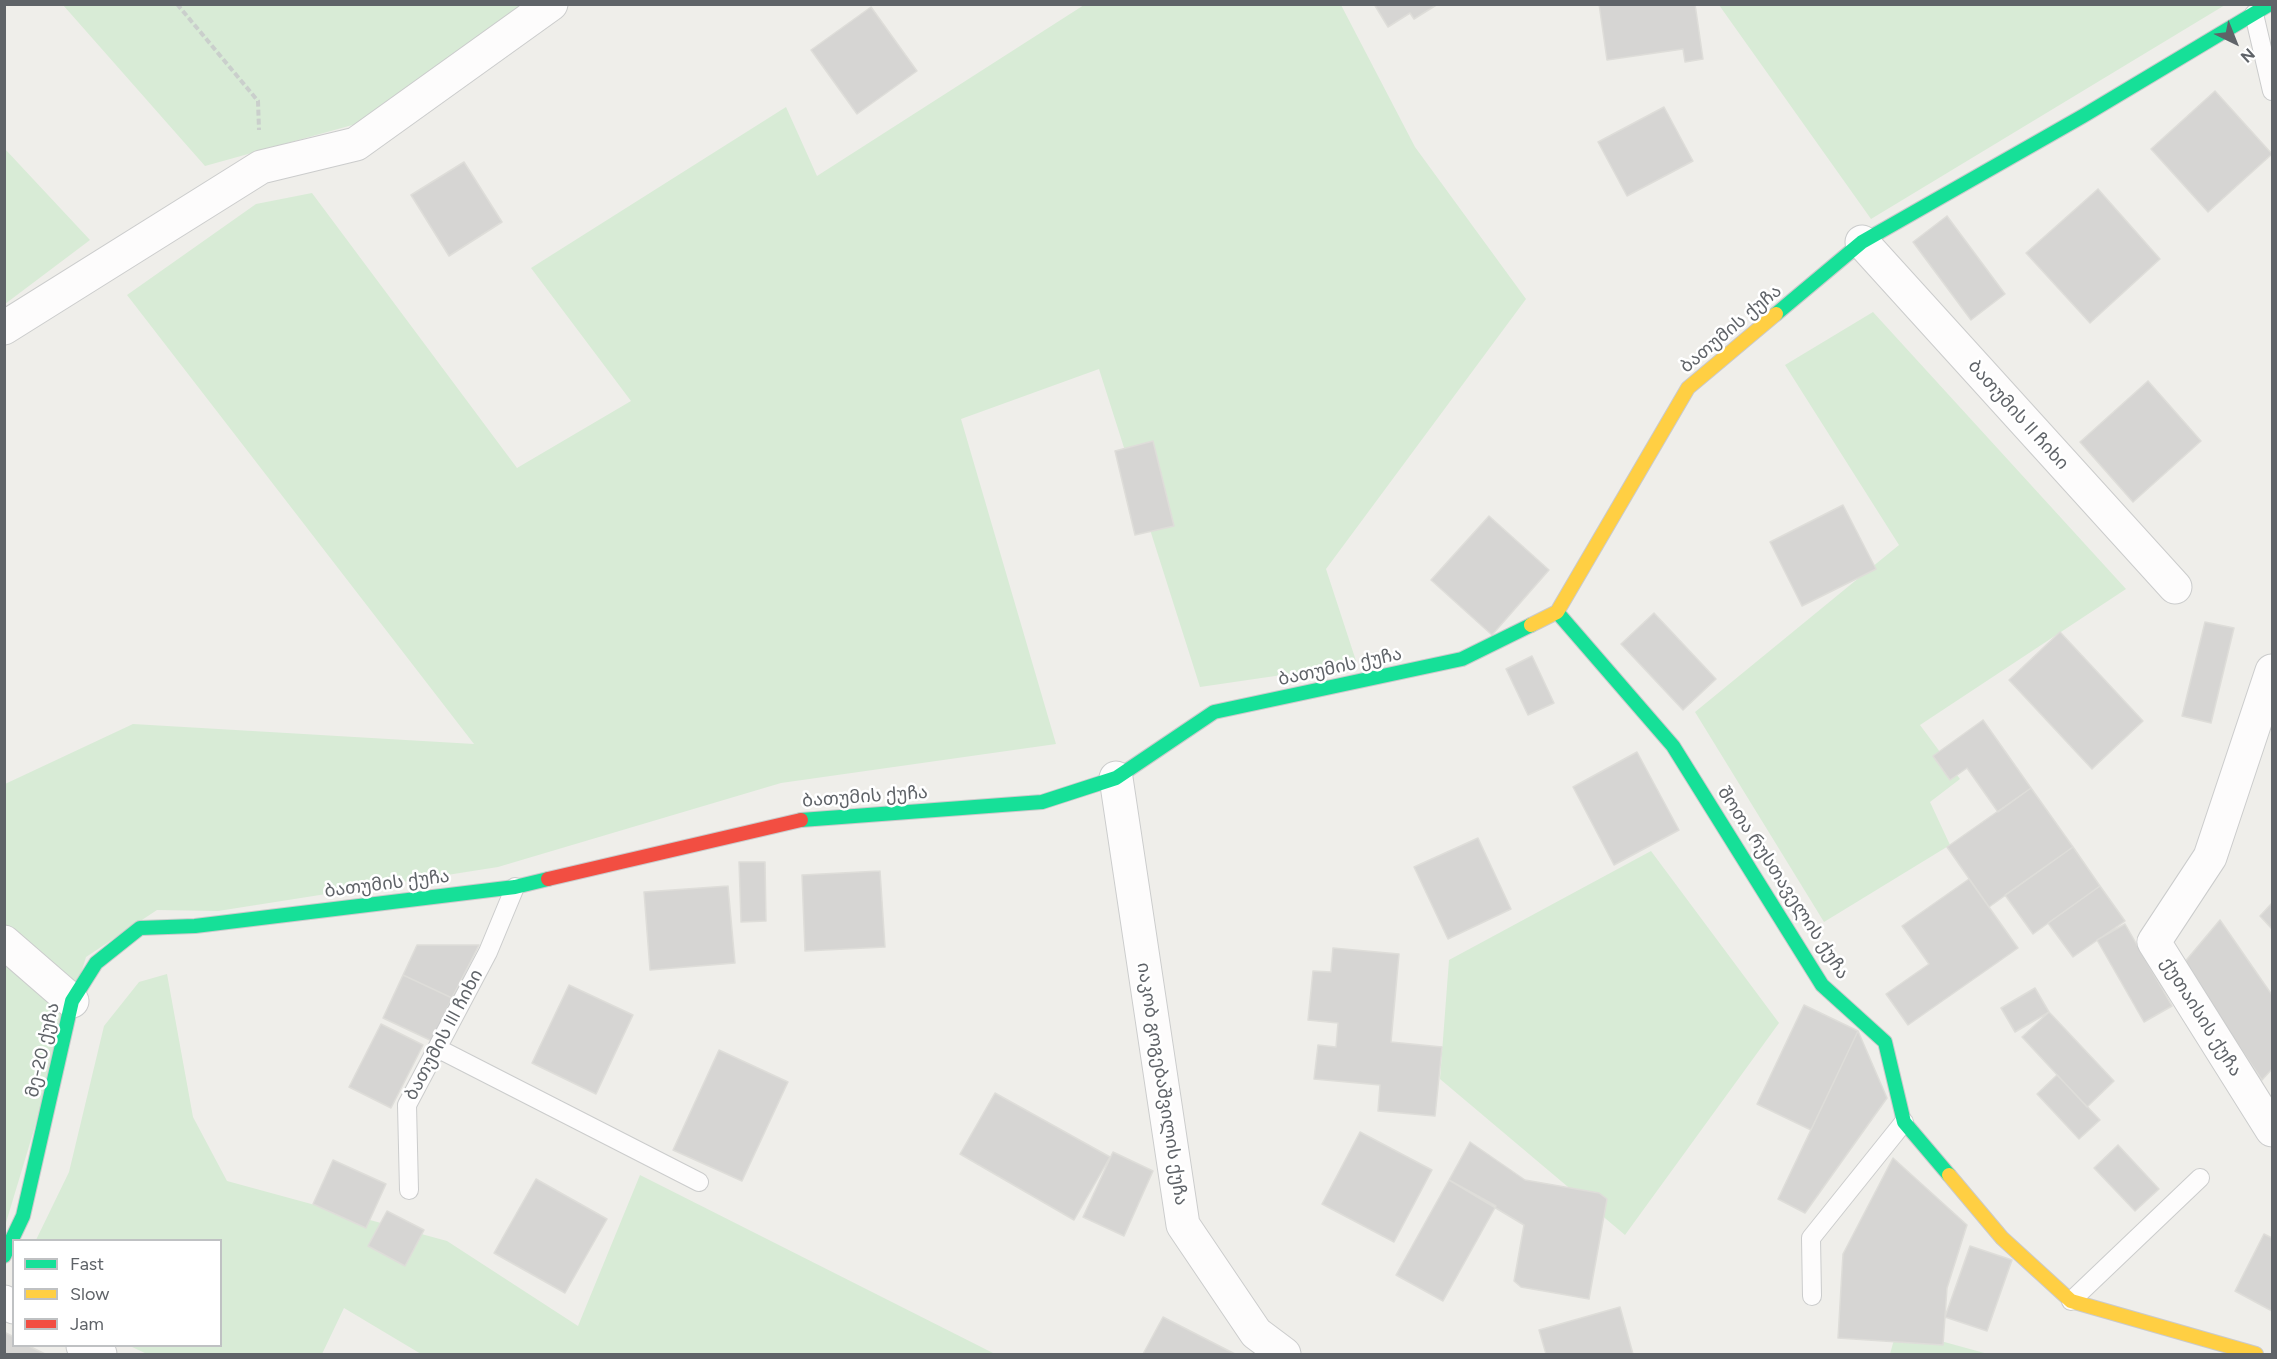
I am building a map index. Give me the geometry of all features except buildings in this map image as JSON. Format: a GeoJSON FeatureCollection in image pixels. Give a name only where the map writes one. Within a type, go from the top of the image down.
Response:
{"type":"FeatureCollection","features":[{"type":"Feature","properties":{"kind":"street"},"geometry":{"type":"LineString","coordinates":[[4,328],[261,167],[356,144],[551,4]]}},
{"type":"Feature","properties":{"kind":"street","name":"ბათუმის ქუჩა"},"geometry":{"type":"LineString","coordinates":[[195,926],[515,887],[795,820],[1042,802],[1116,778],[1214,712],[1462,659],[1557,612],[1688,388],[1862,242],[2083,116],[2270,4]]}},
{"type":"Feature","properties":{"kind":"street","name":"ბათუმის II ჩიხი"},"geometry":{"type":"LineString","coordinates":[[1862,242],[2175,587]]}},
{"type":"Feature","properties":{"kind":"street","name":"შოთა რუსთაველის ქუჩა"},"geometry":{"type":"LineString","coordinates":[[1557,612],[1673,746],[1822,985],[1886,1042],[1904,1122],[2002,1238],[2071,1301],[2256,1354]]}},
{"type":"Feature","properties":{"kind":"street","name":"ქუთაისის ქუჩა"},"geometry":{"type":"LineString","coordinates":[[2272,671],[2210,857],[2154,942],[2272,1130]]}},
{"type":"Feature","properties":{"kind":"street","name":"იაკობ გოგებაშვილის ქუჩა"},"geometry":{"type":"LineString","coordinates":[[1116,778],[1183,1226],[1256,1333],[1284,1354]]}},
{"type":"Feature","properties":{"kind":"street","name":"მე-20 ქუჩა"},"geometry":{"type":"LineString","coordinates":[[12,1239],[23,1216],[72,1001],[96,963],[140,928],[195,926]]}},
{"type":"Feature","properties":{"kind":"street"},"geometry":{"type":"LineString","coordinates":[[4,942],[72,1001]]}},
{"type":"Feature","properties":{"kind":"street","name":"მე-20 ქუჩა"},"geometry":{"type":"LineString","coordinates":[[4,1256],[12,1239]]}},
{"type":"Feature","properties":{"kind":"street"},"geometry":{"type":"LineString","coordinates":[[85,1347],[100,1354]]}},
{"type":"Feature","properties":{"kind":"lane"},"geometry":{"type":"LineString","coordinates":[[2254,14],[2272,91]]}},
{"type":"Feature","properties":{"kind":"lane","name":"ბათუმის III ჩიხი"},"geometry":{"type":"LineString","coordinates":[[409,1190],[407,1105],[488,952],[515,887]]}},
{"type":"Feature","properties":{"kind":"lane"},"geometry":{"type":"LineString","coordinates":[[437,1048],[699,1182]]}},
{"type":"Feature","properties":{"kind":"lane"},"geometry":{"type":"LineString","coordinates":[[1812,1296],[1811,1238],[1904,1122]]}},
{"type":"Feature","properties":{"kind":"lane"},"geometry":{"type":"LineString","coordinates":[[2071,1301],[2200,1178]]}},
{"type":"Feature","properties":{"kind":"path"},"geometry":{"type":"LineString","coordinates":[[177,4],[258,101],[261,167]]}},
{"type":"Feature","properties":{"kind":"green space"},"geometry":{"type":"Polygon","coordinates":[[[63,5],[527,5],[356,124],[205,166],[63,5]]]}},
{"type":"Feature","properties":{"kind":"green space"},"geometry":{"type":"Polygon","coordinates":[[[1084,5],[1341,5],[1415,147],[1526,299],[1326,569],[1357,664],[1200,687],[1099,369],[961,419],[1056,744],[781,783],[498,867],[218,911],[157,910],[86,957],[5,1226],[5,784],[133,724],[474,744],[127,295],[256,204],[312,193],[517,468],[631,401],[531,268],[786,107],[817,176],[1084,5]]]}},
{"type":"Feature","properties":{"kind":"green space"},"geometry":{"type":"Polygon","coordinates":[[[1719,5],[2225,5],[1871,219],[1719,5]]]}},
{"type":"Feature","properties":{"kind":"green space"},"geometry":{"type":"Polygon","coordinates":[[[5,149],[90,240],[5,304],[5,149]]]}},
{"type":"Feature","properties":{"kind":"green space"},"geometry":{"type":"Polygon","coordinates":[[[1873,312],[2126,589],[1920,725],[1960,779],[1930,802],[1950,845],[1824,922],[1695,712],[1899,545],[1785,365],[1873,312]]]}},
{"type":"Feature","properties":{"kind":"green space"},"geometry":{"type":"Polygon","coordinates":[[[1651,851],[1779,1023],[1625,1235],[1440,1079],[1449,960],[1651,851]]]}},
{"type":"Feature","properties":{"kind":"green space"},"geometry":{"type":"Polygon","coordinates":[[[167,974],[193,1117],[227,1181],[447,1241],[578,1326],[640,1175],[995,1354],[421,1354],[344,1308],[322,1354],[147,1354],[132,1347],[222,1347],[222,1239],[36,1239],[69,1172],[104,1026],[139,982],[167,974]]]}},
{"type":"Feature","properties":{"kind":"green space"},"geometry":{"type":"Polygon","coordinates":[[[1897,1329],[1988,1354],[1890,1354],[1897,1329]]]}},
{"type":"Feature","properties":{"kind":"traffic: fast"},"geometry":{"type":"LineString","coordinates":[[1776,314],[1862,242],[2083,116],[2270,4]]}},
{"type":"Feature","properties":{"kind":"traffic: fast"},"geometry":{"type":"LineString","coordinates":[[1557,612],[1673,746],[1822,985],[1885,1042],[1904,1122],[1949,1175]]}},
{"type":"Feature","properties":{"kind":"traffic: fast"},"geometry":{"type":"LineString","coordinates":[[801,820],[1042,802],[1116,778],[1214,712],[1462,659],[1531,625]]}},
{"type":"Feature","properties":{"kind":"traffic: fast"},"geometry":{"type":"LineString","coordinates":[[12,1239],[23,1216],[72,1001],[96,963],[140,928],[195,926],[515,887],[548,879]]}},
{"type":"Feature","properties":{"kind":"traffic: fast"},"geometry":{"type":"LineString","coordinates":[[4,1256],[12,1239]]}},
{"type":"Feature","properties":{"kind":"traffic: slow"},"geometry":{"type":"LineString","coordinates":[[1531,625],[1557,612],[1688,388],[1776,314]]}},
{"type":"Feature","properties":{"kind":"traffic: slow"},"geometry":{"type":"LineString","coordinates":[[1949,1175],[2002,1238],[2071,1301],[2256,1354]]}},
{"type":"Feature","properties":{"kind":"traffic: jam"},"geometry":{"type":"LineString","coordinates":[[548,879],[801,820]]}}]}
